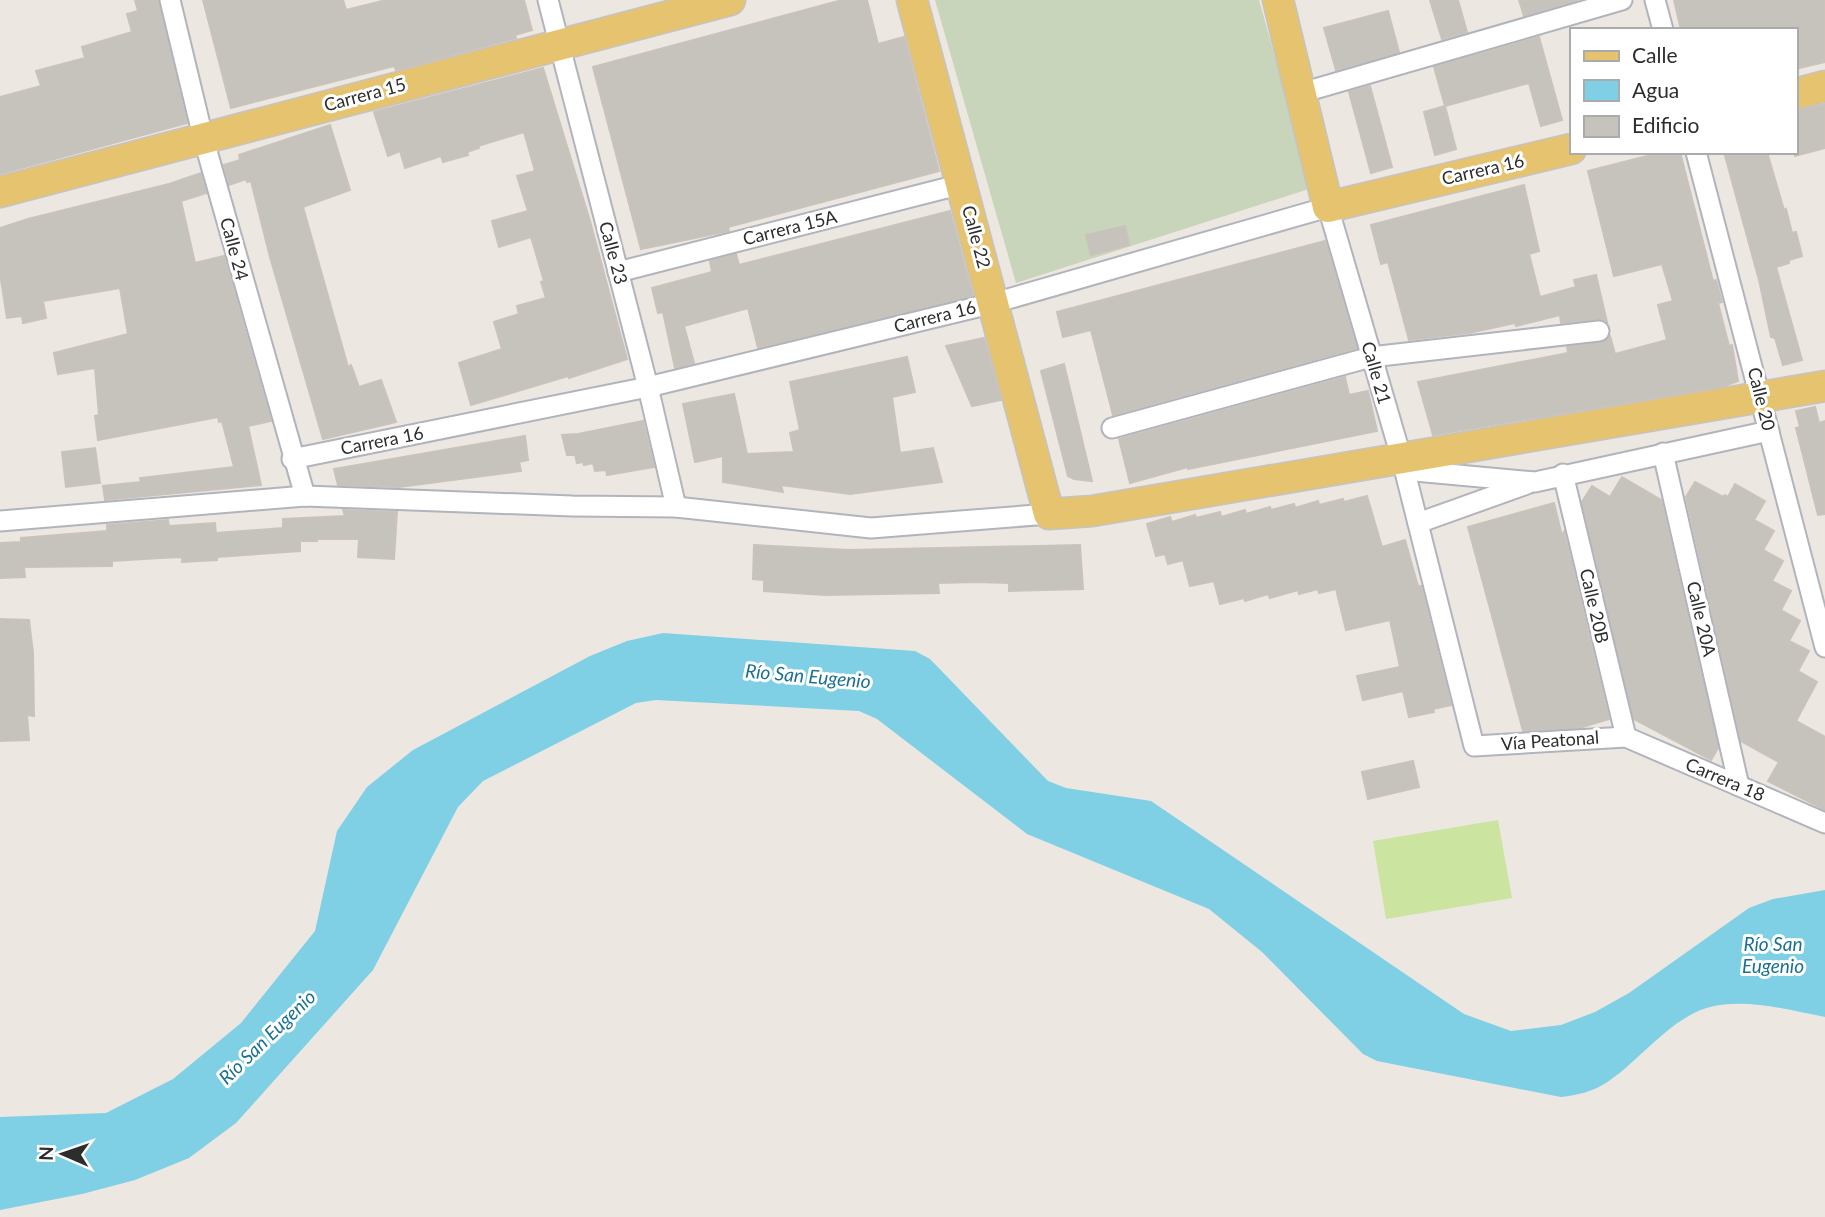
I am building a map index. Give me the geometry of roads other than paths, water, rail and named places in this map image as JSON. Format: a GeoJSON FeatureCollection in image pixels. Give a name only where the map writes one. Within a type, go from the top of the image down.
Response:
{"type":"FeatureCollection","features":[{"type":"Feature","properties":{"kind":"main road","name":"Carrera 15"},"geometry":{"type":"LineString","coordinates":[[0,192],[730,0]]}},
{"type":"Feature","properties":{"kind":"main road","name":"Calle 22"},"geometry":{"type":"LineString","coordinates":[[912,0],[1049,514]]}},
{"type":"Feature","properties":{"kind":"main road","name":"Calle 21"},"geometry":{"type":"LineString","coordinates":[[1278,0],[1328,207]]}},
{"type":"Feature","properties":{"kind":"main road"},"geometry":{"type":"LineString","coordinates":[[1797,93],[1825,86]]}},
{"type":"Feature","properties":{"kind":"main road","name":"Carrera 16"},"geometry":{"type":"LineString","coordinates":[[1328,207],[1570,149]]}},
{"type":"Feature","properties":{"kind":"main road"},"geometry":{"type":"LineString","coordinates":[[1049,514],[1092,511],[1403,465],[1825,386]]}},
{"type":"Feature","properties":{"kind":"street","name":"Calle 24"},"geometry":{"type":"LineString","coordinates":[[170,0],[203,137],[304,496]]}},
{"type":"Feature","properties":{"kind":"street","name":"Calle 23"},"geometry":{"type":"LineString","coordinates":[[548,0],[649,387],[677,507]]}},
{"type":"Feature","properties":{"kind":"street"},"geometry":{"type":"LineString","coordinates":[[1301,93],[1622,0]]}},
{"type":"Feature","properties":{"kind":"street"},"geometry":{"type":"LineString","coordinates":[[1655,0],[1662,28]]}},
{"type":"Feature","properties":{"kind":"street","name":"Calle 20"},"geometry":{"type":"LineString","coordinates":[[1697,154],[1825,647]]}},
{"type":"Feature","properties":{"kind":"street","name":"Carrera 15A"},"geometry":{"type":"LineString","coordinates":[[618,272],[962,184]]}},
{"type":"Feature","properties":{"kind":"street","name":"Carrera 16"},"geometry":{"type":"LineString","coordinates":[[292,459],[649,387],[994,303],[1328,207]]}},
{"type":"Feature","properties":{"kind":"street","name":"Calle 21"},"geometry":{"type":"LineString","coordinates":[[1328,207],[1403,465],[1474,746]]}},
{"type":"Feature","properties":{"kind":"street"},"geometry":{"type":"LineString","coordinates":[[1112,428],[1371,357],[1599,331]]}},
{"type":"Feature","properties":{"kind":"street"},"geometry":{"type":"LineString","coordinates":[[1418,523],[1563,474],[1769,431]]}},
{"type":"Feature","properties":{"kind":"street","name":"Calle 20A"},"geometry":{"type":"LineString","coordinates":[[1663,453],[1739,786]]}},
{"type":"Feature","properties":{"kind":"street"},"geometry":{"type":"LineString","coordinates":[[1403,465],[1535,482]]}},
{"type":"Feature","properties":{"kind":"street","name":"Calle 20B"},"geometry":{"type":"LineString","coordinates":[[1563,474],[1626,737]]}},
{"type":"Feature","properties":{"kind":"street"},"geometry":{"type":"LineString","coordinates":[[0,521],[304,496],[677,507],[871,528],[1049,514]]}},
{"type":"Feature","properties":{"kind":"street","name":"Carrera 18"},"geometry":{"type":"LineString","coordinates":[[1626,737],[1825,822]]}},
{"type":"Feature","properties":{"kind":"street","name":"Vía Peatonal"},"geometry":{"type":"LineString","coordinates":[[1474,746],[1626,737]]}},
{"type":"Feature","properties":{"kind":"water","name":"Río San Eugenio"},"geometry":{"type":"Polygon","coordinates":[[[663,633],[915,651],[930,659],[1048,781],[1066,788],[1151,801],[1464,1014],[1511,1031],[1561,1025],[1595,1012],[1629,993],[1749,908],[1773,899],[1825,890],[1825,1017],[1756,1005],[1714,1006],[1685,1018],[1606,1083],[1584,1093],[1561,1097],[1377,1061],[1363,1054],[1262,952],[1209,909],[1027,834],[877,719],[859,711],[656,700],[636,703],[483,781],[458,807],[373,970],[236,1123],[189,1158],[135,1180],[82,1194],[0,1210],[0,1117],[106,1113],[173,1079],[241,1023],[315,931],[337,831],[367,787],[413,750],[590,656],[627,641],[663,633]]]}}]}
